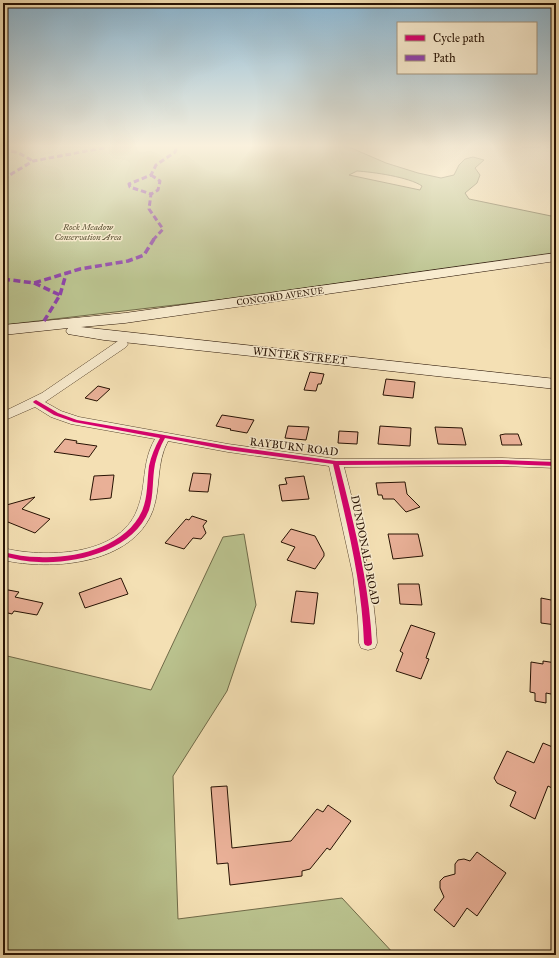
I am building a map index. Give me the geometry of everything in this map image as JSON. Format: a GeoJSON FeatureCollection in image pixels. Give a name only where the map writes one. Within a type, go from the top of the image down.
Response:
{"type":"FeatureCollection","features":[{"type":"Feature","properties":{"kind":"main road","name":"CONCORD AVENUE"},"geometry":{"type":"LineString","coordinates":[[97,326],[136,316],[556,257]]}},
{"type":"Feature","properties":{"kind":"main road"},"geometry":{"type":"LineString","coordinates":[[126,338],[123,330],[124,326],[136,316]]}},
{"type":"Feature","properties":{"kind":"main road","name":"WINTER STREET"},"geometry":{"type":"LineString","coordinates":[[3,330],[44,326],[97,326],[126,338],[556,384]]}},
{"type":"Feature","properties":{"kind":"street"},"geometry":{"type":"LineString","coordinates":[[3,417],[36,402],[84,372],[126,338]]}},
{"type":"Feature","properties":{"kind":"street","name":"RAYBURN ROAD"},"geometry":{"type":"LineString","coordinates":[[36,402],[56,414],[76,421],[163,437],[336,463],[502,462],[556,464]]}},
{"type":"Feature","properties":{"kind":"street"},"geometry":{"type":"LineString","coordinates":[[3,554],[20,558],[47,561],[88,554],[113,544],[122,538],[136,525],[146,509],[155,450],[163,437]]}},
{"type":"Feature","properties":{"kind":"street","name":"DUNDONALD ROAD"},"geometry":{"type":"LineString","coordinates":[[336,463],[355,545],[368,615],[368,643]]}},
{"type":"Feature","properties":{"kind":"green space","name":"Rock Meadow Conservation Area"},"geometry":{"type":"Polygon","coordinates":[[[3,192],[467,192],[465,193],[469,199],[556,217],[556,253],[244,297],[3,325],[3,192]]]}},
{"type":"Feature","properties":{"kind":"green space"},"geometry":{"type":"Polygon","coordinates":[[[244,534],[256,605],[227,691],[173,776],[178,919],[342,898],[395,955],[3,955],[3,655],[151,690],[223,537],[244,534]]]}},
{"type":"Feature","properties":{"kind":"building"},"geometry":{"type":"Polygon","coordinates":[[[310,372],[324,374],[321,384],[318,384],[316,391],[304,390],[310,372]]]}},
{"type":"Feature","properties":{"kind":"building"},"geometry":{"type":"Polygon","coordinates":[[[386,379],[415,382],[413,398],[383,395],[386,379]]]}},
{"type":"Feature","properties":{"kind":"building"},"geometry":{"type":"Polygon","coordinates":[[[98,386],[110,389],[97,401],[85,398],[98,386]]]}},
{"type":"Feature","properties":{"kind":"building"},"geometry":{"type":"Polygon","coordinates":[[[222,415],[254,420],[247,433],[216,426],[222,415]]]}},
{"type":"Feature","properties":{"kind":"building"},"geometry":{"type":"Polygon","coordinates":[[[288,426],[309,427],[306,440],[285,438],[288,426]]]}},
{"type":"Feature","properties":{"kind":"building"},"geometry":{"type":"Polygon","coordinates":[[[380,426],[411,428],[410,446],[378,444],[380,426]]]}},
{"type":"Feature","properties":{"kind":"building"},"geometry":{"type":"Polygon","coordinates":[[[435,427],[462,428],[466,445],[438,444],[435,427]]]}},
{"type":"Feature","properties":{"kind":"building"},"geometry":{"type":"Polygon","coordinates":[[[339,431],[358,432],[357,444],[338,443],[339,431]]]}},
{"type":"Feature","properties":{"kind":"building"},"geometry":{"type":"Polygon","coordinates":[[[518,434],[522,445],[502,445],[500,435],[518,434]]]}},
{"type":"Feature","properties":{"kind":"building"},"geometry":{"type":"Polygon","coordinates":[[[65,439],[77,441],[76,443],[97,446],[89,457],[54,452],[65,439]]]}},
{"type":"Feature","properties":{"kind":"building"},"geometry":{"type":"Polygon","coordinates":[[[193,473],[211,474],[208,492],[189,491],[193,473]]]}},
{"type":"Feature","properties":{"kind":"building"},"geometry":{"type":"Polygon","coordinates":[[[114,475],[111,498],[90,500],[94,476],[114,475]]]}},
{"type":"Feature","properties":{"kind":"building"},"geometry":{"type":"Polygon","coordinates":[[[304,476],[309,499],[282,501],[279,485],[287,484],[285,478],[304,476]]]}},
{"type":"Feature","properties":{"kind":"building"},"geometry":{"type":"Polygon","coordinates":[[[405,482],[407,494],[420,507],[406,512],[394,499],[383,499],[382,495],[378,495],[376,483],[405,482]]]}},
{"type":"Feature","properties":{"kind":"building"},"geometry":{"type":"Polygon","coordinates":[[[35,497],[22,509],[50,519],[35,533],[3,520],[3,506],[35,497]]]}},
{"type":"Feature","properties":{"kind":"building"},"geometry":{"type":"Polygon","coordinates":[[[192,516],[207,521],[203,526],[206,533],[201,539],[193,538],[184,549],[165,543],[186,519],[189,520],[192,516]]]}},
{"type":"Feature","properties":{"kind":"building"},"geometry":{"type":"Polygon","coordinates":[[[291,529],[315,536],[324,553],[324,556],[315,569],[287,560],[295,547],[281,542],[291,529]]]}},
{"type":"Feature","properties":{"kind":"building"},"geometry":{"type":"Polygon","coordinates":[[[388,534],[418,534],[423,556],[393,559],[388,534]]]}},
{"type":"Feature","properties":{"kind":"building"},"geometry":{"type":"Polygon","coordinates":[[[121,578],[128,594],[85,608],[79,593],[121,578]]]}},
{"type":"Feature","properties":{"kind":"building"},"geometry":{"type":"Polygon","coordinates":[[[398,584],[419,584],[422,605],[400,604],[398,584]]]}},
{"type":"Feature","properties":{"kind":"building"},"geometry":{"type":"Polygon","coordinates":[[[3,589],[19,592],[15,597],[43,603],[37,615],[14,611],[12,614],[4,612],[3,614],[3,589]]]}},
{"type":"Feature","properties":{"kind":"building"},"geometry":{"type":"Polygon","coordinates":[[[296,591],[318,593],[314,624],[291,622],[296,591]]]}},
{"type":"Feature","properties":{"kind":"building"},"geometry":{"type":"Polygon","coordinates":[[[541,598],[556,601],[556,625],[541,623],[541,598]]]}},
{"type":"Feature","properties":{"kind":"building"},"geometry":{"type":"Polygon","coordinates":[[[411,625],[435,633],[426,658],[429,659],[421,679],[396,671],[403,653],[400,651],[411,625]]]}},
{"type":"Feature","properties":{"kind":"building"},"geometry":{"type":"Polygon","coordinates":[[[543,661],[556,663],[556,695],[546,693],[546,703],[535,701],[535,693],[530,692],[531,662],[543,664],[543,661]]]}},
{"type":"Feature","properties":{"kind":"building"},"geometry":{"type":"Polygon","coordinates":[[[543,743],[555,748],[553,753],[556,754],[556,790],[548,786],[535,819],[510,806],[516,792],[497,783],[494,778],[507,751],[534,763],[543,743]]]}},
{"type":"Feature","properties":{"kind":"building"},"geometry":{"type":"Polygon","coordinates":[[[227,786],[232,848],[291,841],[317,809],[323,812],[328,805],[351,821],[330,850],[327,848],[310,869],[302,871],[302,876],[230,885],[228,863],[217,864],[211,787],[227,786]]]}},
{"type":"Feature","properties":{"kind":"building"},"geometry":{"type":"Polygon","coordinates":[[[477,852],[506,873],[477,916],[467,908],[454,927],[434,910],[444,897],[440,888],[440,881],[444,877],[455,874],[455,864],[458,860],[464,859],[470,861],[477,852]]]}},
{"type":"Feature","properties":{"kind":"marked path"},"geometry":{"type":"LineString","coordinates":[[3,279],[34,283],[80,269],[128,261],[144,255],[154,238],[163,229],[149,209],[151,194],[144,192]]}},
{"type":"Feature","properties":{"kind":"marked path"},"geometry":{"type":"LineString","coordinates":[[151,194],[155,192]]}},
{"type":"Feature","properties":{"kind":"marked path"},"geometry":{"type":"LineString","coordinates":[[60,295],[66,274]]}},
{"type":"Feature","properties":{"kind":"marked path"},"geometry":{"type":"LineString","coordinates":[[34,283],[60,295],[44,321]]}},
{"type":"Feature","properties":{"kind":"cycle path"},"geometry":{"type":"LineString","coordinates":[[36,402],[56,414],[76,421],[228,448],[336,463],[502,462],[556,464]]}},
{"type":"Feature","properties":{"kind":"cycle path"},"geometry":{"type":"LineString","coordinates":[[3,554],[20,558],[40,560],[61,559],[83,555],[103,549],[121,540],[136,527],[145,511],[148,501],[154,456],[163,437]]}},
{"type":"Feature","properties":{"kind":"cycle path"},"geometry":{"type":"LineString","coordinates":[[336,463],[357,552],[365,597],[368,643]]}}]}
